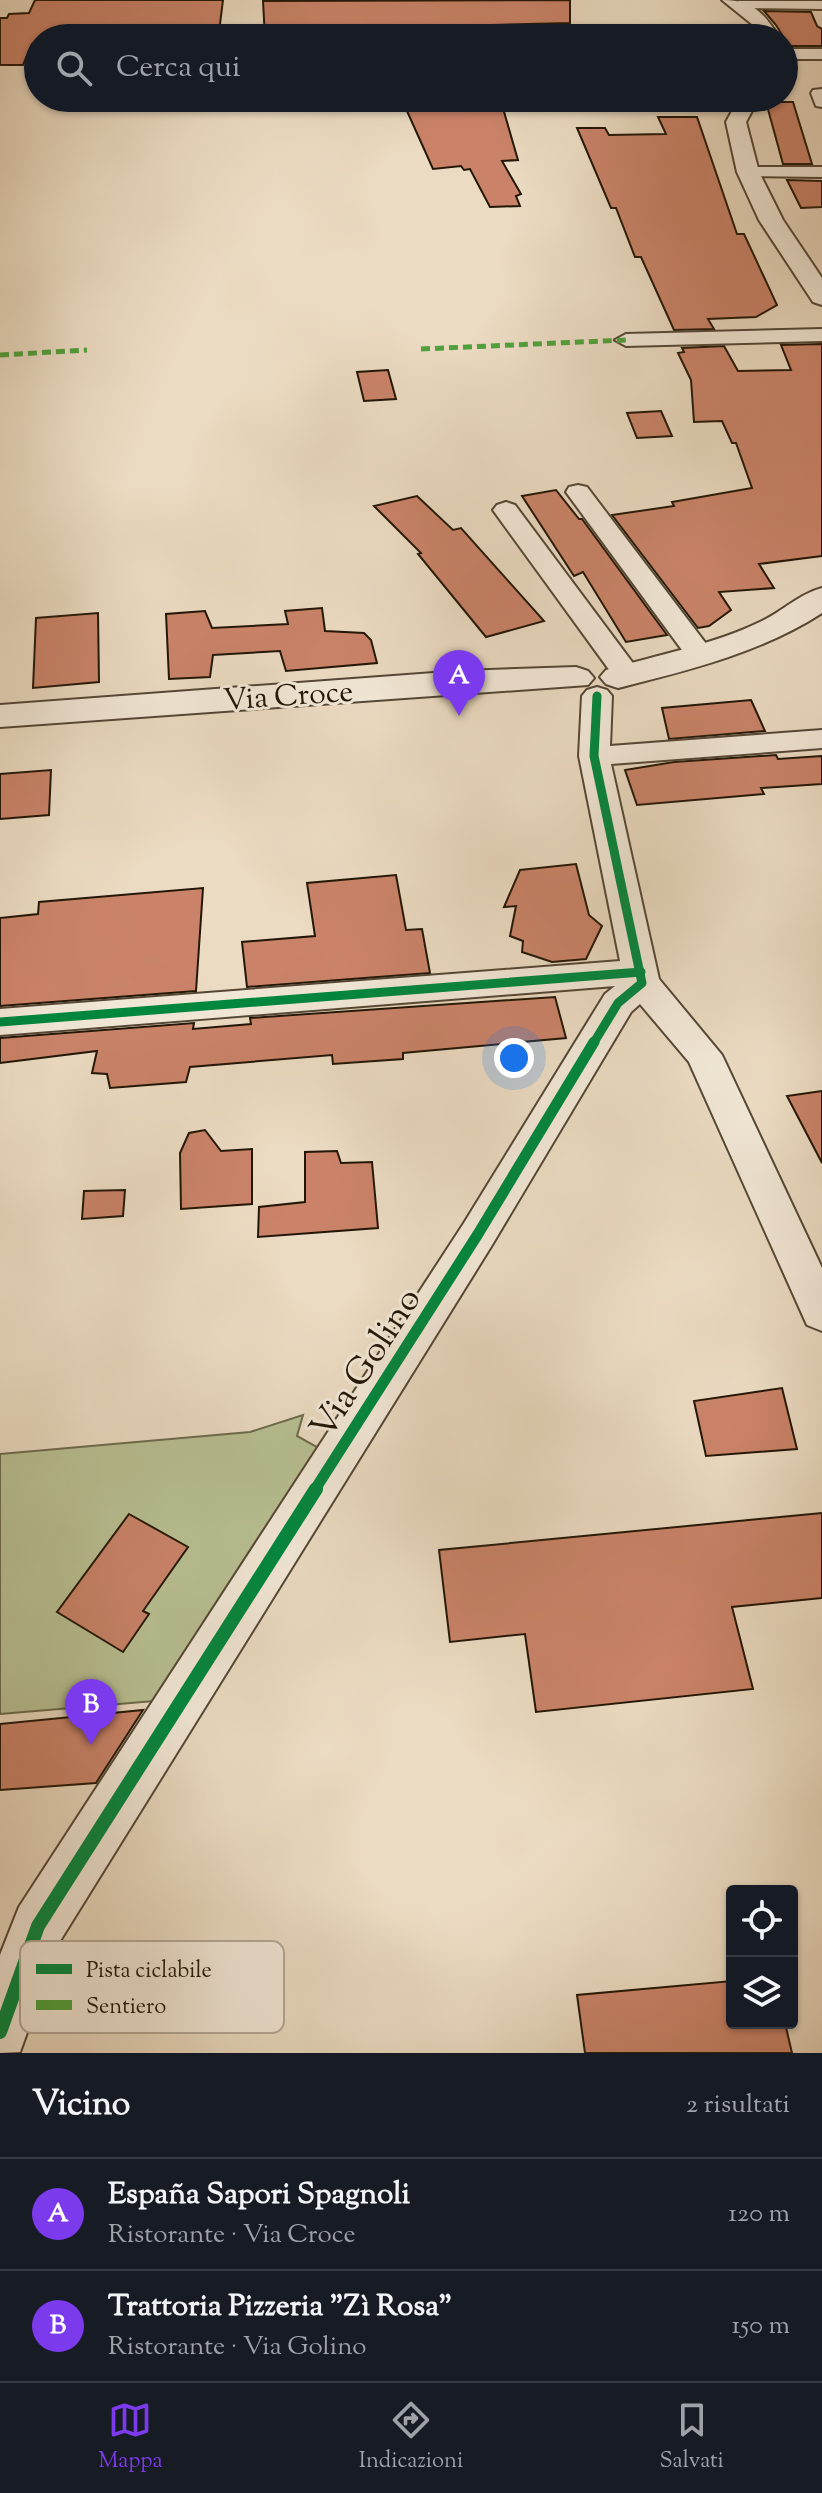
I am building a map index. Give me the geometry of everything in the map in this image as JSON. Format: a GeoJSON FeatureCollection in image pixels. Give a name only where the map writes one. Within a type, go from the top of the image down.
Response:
{"type":"FeatureCollection","features":[{"type":"Feature","properties":{"kind":"street"},"geometry":{"type":"LineString","coordinates":[[735,2],[822,5]]}},
{"type":"Feature","properties":{"kind":"street"},"geometry":{"type":"LineString","coordinates":[[735,2],[761,24]]}},
{"type":"Feature","properties":{"kind":"street"},"geometry":{"type":"LineString","coordinates":[[798,54],[822,54]]}},
{"type":"Feature","properties":{"kind":"street"},"geometry":{"type":"LineString","coordinates":[[741,112],[736,122],[748,172],[771,220],[822,297]]}},
{"type":"Feature","properties":{"kind":"street"},"geometry":{"type":"LineString","coordinates":[[748,172],[822,172]]}},
{"type":"Feature","properties":{"kind":"street"},"geometry":{"type":"LineString","coordinates":[[626,340],[822,335]]}},
{"type":"Feature","properties":{"kind":"street"},"geometry":{"type":"LineString","coordinates":[[578,492],[700,655]]}},
{"type":"Feature","properties":{"kind":"street"},"geometry":{"type":"LineString","coordinates":[[506,510],[605,682],[594,756],[642,977],[704,1055],[822,1313]]}},
{"type":"Feature","properties":{"kind":"street","name":"Via Croce"},"geometry":{"type":"LineString","coordinates":[[0,716],[559,676],[605,682],[700,655],[775,628],[822,598]]}},
{"type":"Feature","properties":{"kind":"street"},"geometry":{"type":"LineString","coordinates":[[594,756],[822,739]]}},
{"type":"Feature","properties":{"kind":"street"},"geometry":{"type":"LineString","coordinates":[[0,1022],[642,977]]}},
{"type":"Feature","properties":{"kind":"street","name":"Via Golino"},"geometry":{"type":"LineString","coordinates":[[20,1941],[470,1248],[618,1003],[642,977]]}},
{"type":"Feature","properties":{"kind":"street","name":"Via Golino"},"geometry":{"type":"LineString","coordinates":[[0,2032],[19,1943]]}},
{"type":"Feature","properties":{"kind":"green space"},"geometry":{"type":"Polygon","coordinates":[[[303,1415],[297,1436],[326,1452],[166,1700],[0,1714],[0,1454],[250,1432],[303,1415]]]}},
{"type":"Feature","properties":{"kind":"building"},"geometry":{"type":"Polygon","coordinates":[[[35,0],[223,0],[220,24],[24,24],[23,65],[0,65],[0,18],[7,18],[9,14],[29,13],[35,0]]]}},
{"type":"Feature","properties":{"kind":"building"},"geometry":{"type":"Polygon","coordinates":[[[570,0],[570,23],[264,24],[263,1],[570,0]]]}},
{"type":"Feature","properties":{"kind":"building"},"geometry":{"type":"Polygon","coordinates":[[[764,11],[811,12],[817,26],[822,29],[822,46],[798,46],[798,24],[775,24],[764,11]]]}},
{"type":"Feature","properties":{"kind":"building"},"geometry":{"type":"Polygon","coordinates":[[[407,112],[504,112],[518,160],[502,161],[521,194],[516,196],[520,206],[490,207],[470,169],[464,170],[461,166],[433,169],[407,112]]]}},
{"type":"Feature","properties":{"kind":"building"},"geometry":{"type":"Polygon","coordinates":[[[769,112],[796,112],[812,164],[783,164],[769,112]]]}},
{"type":"Feature","properties":{"kind":"building"},"geometry":{"type":"Polygon","coordinates":[[[658,117],[697,117],[737,234],[744,234],[777,305],[756,317],[708,319],[714,329],[674,330],[641,257],[635,257],[616,208],[611,208],[577,128],[605,128],[609,135],[666,134],[658,117]]]}},
{"type":"Feature","properties":{"kind":"building"},"geometry":{"type":"Polygon","coordinates":[[[787,180],[822,181],[822,207],[801,208],[787,180]]]}},
{"type":"Feature","properties":{"kind":"building"},"geometry":{"type":"Polygon","coordinates":[[[822,344],[822,556],[759,564],[774,588],[719,592],[731,610],[709,626],[698,628],[612,515],[674,506],[672,502],[752,488],[736,443],[732,443],[722,421],[694,422],[691,380],[678,353],[684,352],[682,348],[724,346],[738,371],[791,370],[781,345],[822,344]]]}},
{"type":"Feature","properties":{"kind":"building"},"geometry":{"type":"Polygon","coordinates":[[[388,370],[396,399],[364,401],[357,372],[388,370]]]}},
{"type":"Feature","properties":{"kind":"building"},"geometry":{"type":"Polygon","coordinates":[[[661,411],[672,436],[637,438],[627,413],[661,411]]]}},
{"type":"Feature","properties":{"kind":"building"},"geometry":{"type":"Polygon","coordinates":[[[556,490],[582,519],[667,635],[626,642],[583,572],[574,576],[522,496],[556,490]]]}},
{"type":"Feature","properties":{"kind":"building"},"geometry":{"type":"Polygon","coordinates":[[[417,496],[453,530],[461,528],[544,621],[486,637],[418,554],[421,553],[374,506],[417,496]]]}},
{"type":"Feature","properties":{"kind":"building"},"geometry":{"type":"Polygon","coordinates":[[[322,608],[325,631],[364,633],[371,640],[377,663],[286,671],[280,651],[213,655],[210,677],[169,679],[166,614],[205,611],[212,628],[288,624],[285,611],[322,608]]]}},
{"type":"Feature","properties":{"kind":"building"},"geometry":{"type":"Polygon","coordinates":[[[98,613],[99,682],[33,688],[36,618],[98,613]]]}},
{"type":"Feature","properties":{"kind":"building"},"geometry":{"type":"Polygon","coordinates":[[[751,700],[765,731],[669,739],[662,708],[751,700]]]}},
{"type":"Feature","properties":{"kind":"building"},"geometry":{"type":"Polygon","coordinates":[[[776,755],[778,759],[822,756],[822,784],[761,788],[764,794],[637,805],[625,770],[674,762],[776,755]]]}},
{"type":"Feature","properties":{"kind":"building"},"geometry":{"type":"Polygon","coordinates":[[[51,770],[49,815],[0,819],[0,774],[51,770]]]}},
{"type":"Feature","properties":{"kind":"building"},"geometry":{"type":"Polygon","coordinates":[[[576,864],[589,915],[602,926],[586,959],[552,962],[522,952],[523,941],[510,936],[516,906],[504,907],[520,870],[576,864]]]}},
{"type":"Feature","properties":{"kind":"building"},"geometry":{"type":"Polygon","coordinates":[[[396,875],[406,930],[422,929],[430,973],[247,987],[242,942],[315,936],[307,883],[396,875]]]}},
{"type":"Feature","properties":{"kind":"building"},"geometry":{"type":"Polygon","coordinates":[[[203,888],[196,991],[0,1006],[0,918],[38,914],[39,902],[203,888]]]}},
{"type":"Feature","properties":{"kind":"building"},"geometry":{"type":"Polygon","coordinates":[[[555,997],[566,1038],[403,1053],[403,1059],[333,1064],[332,1055],[190,1067],[186,1082],[110,1088],[107,1074],[92,1073],[97,1051],[0,1063],[0,1038],[194,1023],[193,1029],[251,1024],[250,1018],[555,997]]]}},
{"type":"Feature","properties":{"kind":"building"},"geometry":{"type":"Polygon","coordinates":[[[822,1091],[822,1163],[787,1096],[822,1091]]]}},
{"type":"Feature","properties":{"kind":"building"},"geometry":{"type":"Polygon","coordinates":[[[205,1130],[221,1151],[252,1149],[252,1204],[181,1209],[180,1153],[189,1133],[205,1130]]]}},
{"type":"Feature","properties":{"kind":"building"},"geometry":{"type":"Polygon","coordinates":[[[337,1151],[341,1163],[372,1162],[378,1228],[258,1237],[259,1207],[305,1202],[305,1152],[337,1151]]]}},
{"type":"Feature","properties":{"kind":"building"},"geometry":{"type":"Polygon","coordinates":[[[125,1190],[123,1216],[82,1219],[84,1191],[125,1190]]]}},
{"type":"Feature","properties":{"kind":"building"},"geometry":{"type":"Polygon","coordinates":[[[782,1388],[797,1449],[706,1456],[694,1401],[782,1388]]]}},
{"type":"Feature","properties":{"kind":"building"},"geometry":{"type":"Polygon","coordinates":[[[822,1513],[822,1598],[732,1607],[753,1689],[536,1712],[525,1634],[450,1642],[439,1550],[822,1513]]]}},
{"type":"Feature","properties":{"kind":"building"},"geometry":{"type":"Polygon","coordinates":[[[129,1514],[188,1547],[143,1611],[149,1614],[123,1652],[57,1612],[129,1514]]]}},
{"type":"Feature","properties":{"kind":"building"},"geometry":{"type":"Polygon","coordinates":[[[143,1710],[96,1783],[0,1790],[0,1724],[143,1710]]]}},
{"type":"Feature","properties":{"kind":"building"},"geometry":{"type":"Polygon","coordinates":[[[726,1982],[726,2029],[786,2029],[792,2053],[585,2053],[577,1995],[726,1982]]]}},
{"type":"Feature","properties":{"kind":"marked path"},"geometry":{"type":"LineString","coordinates":[[421,349],[626,340]]}},
{"type":"Feature","properties":{"kind":"marked path"},"geometry":{"type":"LineString","coordinates":[[0,355],[87,350]]}},
{"type":"Feature","properties":{"kind":"cycle path"},"geometry":{"type":"LineString","coordinates":[[33,1941],[38,1926],[478,1234],[618,1003],[642,983],[594,756],[597,696]]}},
{"type":"Feature","properties":{"kind":"cycle path"},"geometry":{"type":"LineString","coordinates":[[0,1022],[641,972]]}},
{"type":"Feature","properties":{"kind":"cycle path"},"geometry":{"type":"LineString","coordinates":[[0,2032],[20,1976]]}},
{"type":"Feature","properties":{"kind":"place","name":"España Sapori Spagnoli"},"geometry":{"type":"Point","coordinates":[459,716]}},
{"type":"Feature","properties":{"kind":"place","name":"Trattoria Pizzeria \"Zì Rosa\""},"geometry":{"type":"Point","coordinates":[91,1745]}}]}
